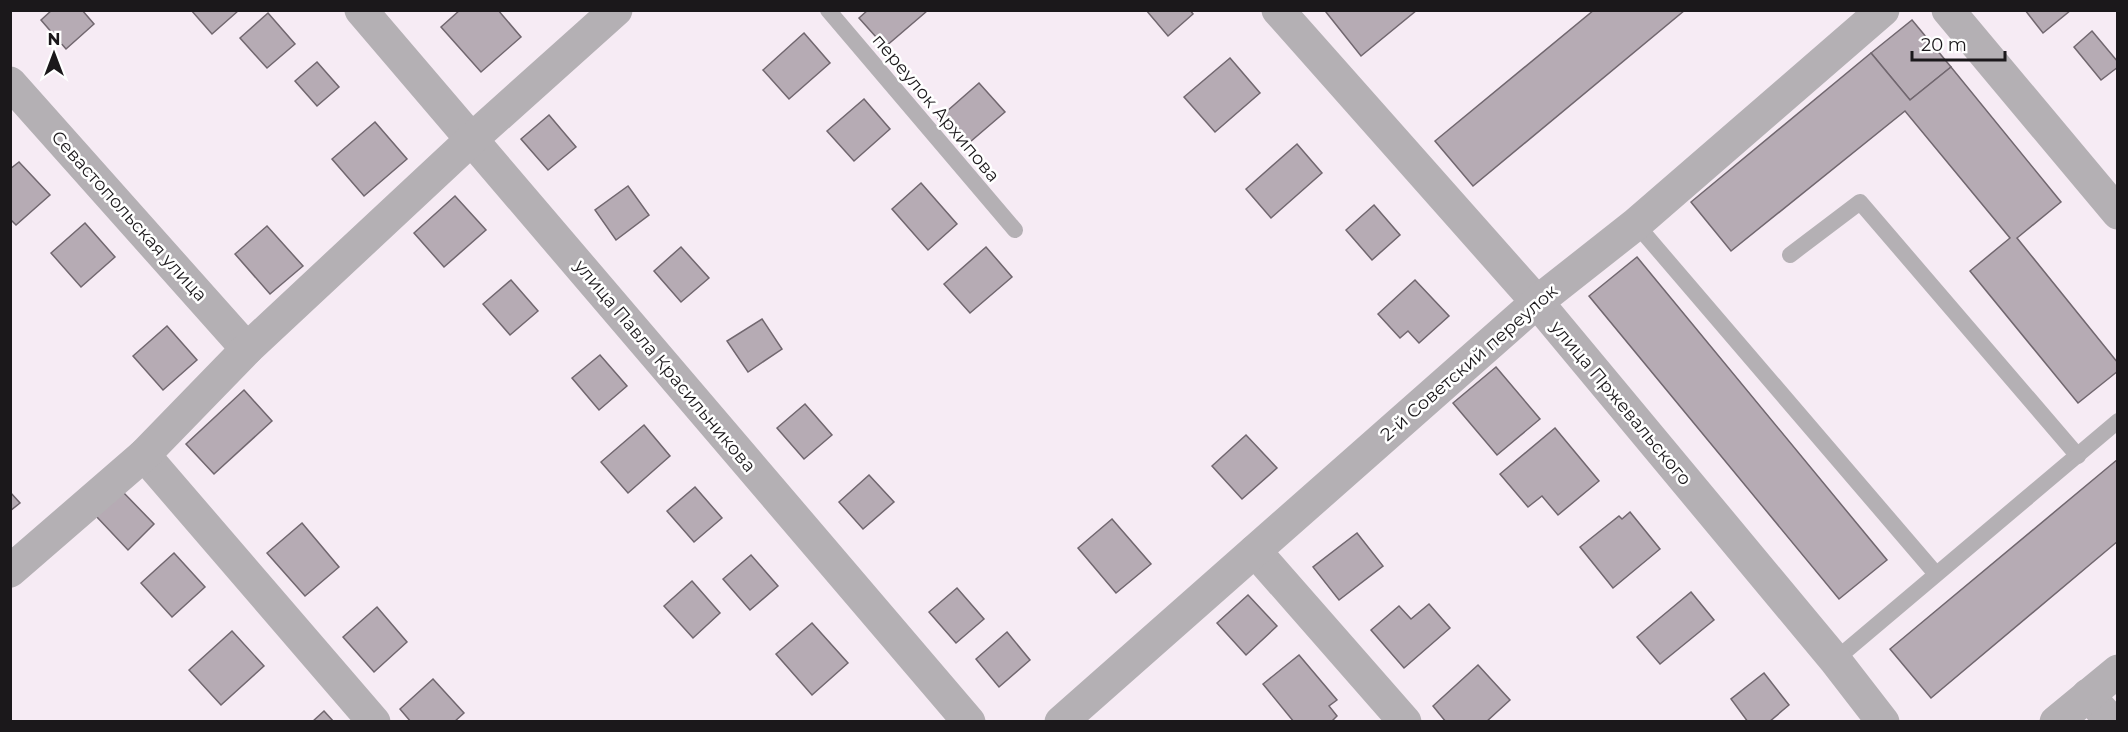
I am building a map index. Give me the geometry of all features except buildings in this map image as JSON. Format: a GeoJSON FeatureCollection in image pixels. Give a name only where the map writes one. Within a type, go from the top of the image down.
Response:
{"type":"FeatureCollection","features":[{"type":"Feature","properties":{"kind":"street","name":"улица Павла Красильникова"},"geometry":{"type":"LineString","coordinates":[[361,10],[969,722]]}},
{"type":"Feature","properties":{"kind":"street"},"geometry":{"type":"LineString","coordinates":[[10,571],[144,455],[247,349],[472,139],[616,10]]}},
{"type":"Feature","properties":{"kind":"street","name":"улица Пржевальского"},"geometry":{"type":"LineString","coordinates":[[1278,10],[1537,302],[1835,660],[1883,722]]}},
{"type":"Feature","properties":{"kind":"street","name":"2-й Советский переулок"},"geometry":{"type":"LineString","coordinates":[[1061,722],[1537,302],[1636,224],[1882,10]]}},
{"type":"Feature","properties":{"kind":"street"},"geometry":{"type":"LineString","coordinates":[[1947,10],[2118,213]]}},
{"type":"Feature","properties":{"kind":"street","name":"Севастопольская улица"},"geometry":{"type":"LineString","coordinates":[[10,83],[247,349]]}},
{"type":"Feature","properties":{"kind":"street"},"geometry":{"type":"LineString","coordinates":[[144,455],[374,722]]}},
{"type":"Feature","properties":{"kind":"street"},"geometry":{"type":"LineString","coordinates":[[1255,551],[1405,722]]}},
{"type":"Feature","properties":{"kind":"street"},"geometry":{"type":"LineString","coordinates":[[2056,722],[2118,670]]}},
{"type":"Feature","properties":{"kind":"street"},"geometry":{"type":"LineString","coordinates":[[2088,695],[2112,722]]}},
{"type":"Feature","properties":{"kind":"lane","name":"переулок Архипова"},"geometry":{"type":"LineString","coordinates":[[828,10],[1015,230]]}},
{"type":"Feature","properties":{"kind":"lane"},"geometry":{"type":"LineString","coordinates":[[1790,255],[1860,202],[2078,456]]}},
{"type":"Feature","properties":{"kind":"lane"},"geometry":{"type":"LineString","coordinates":[[1636,224],[1936,574]]}},
{"type":"Feature","properties":{"kind":"lane"},"geometry":{"type":"LineString","coordinates":[[1835,660],[2118,422]]}}]}
